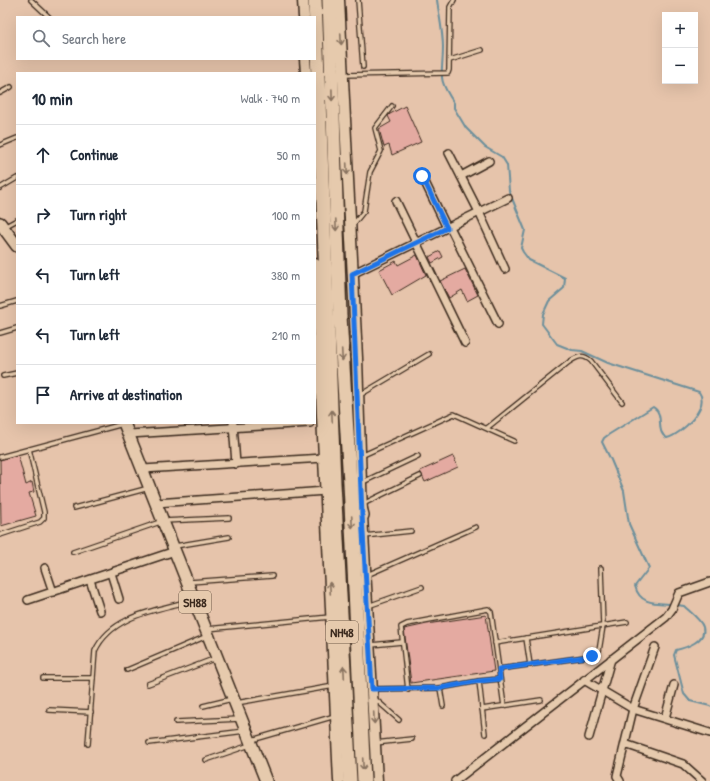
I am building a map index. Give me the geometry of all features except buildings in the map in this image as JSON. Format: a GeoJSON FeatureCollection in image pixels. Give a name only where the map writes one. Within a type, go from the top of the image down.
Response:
{"type":"FeatureCollection","features":[{"type":"Feature","properties":{"kind":"highway","name":"NH48"},"geometry":{"type":"LineString","coordinates":[[315,0],[316,16]]}},
{"type":"Feature","properties":{"kind":"highway","name":"NH48"},"geometry":{"type":"LineString","coordinates":[[329,0],[340,316],[364,781]]}},
{"type":"Feature","properties":{"kind":"highway","name":"NH48"},"geometry":{"type":"LineString","coordinates":[[316,25],[334,468],[350,781]]}},
{"type":"Feature","properties":{"kind":"highway"},"geometry":{"type":"LineString","coordinates":[[326,494],[334,468]]}},
{"type":"Feature","properties":{"kind":"highway"},"geometry":{"type":"LineString","coordinates":[[349,470],[362,510]]}},
{"type":"Feature","properties":{"kind":"main road"},"geometry":{"type":"LineString","coordinates":[[2,225],[16,245]]}},
{"type":"Feature","properties":{"kind":"main road","name":"SH88"},"geometry":{"type":"LineString","coordinates":[[124,424],[266,781]]}},
{"type":"Feature","properties":{"kind":"street"},"geometry":{"type":"LineString","coordinates":[[303,0],[304,16]]}},
{"type":"Feature","properties":{"kind":"street"},"geometry":{"type":"LineString","coordinates":[[339,0],[358,396],[363,536],[377,781]]}},
{"type":"Feature","properties":{"kind":"street"},"geometry":{"type":"LineString","coordinates":[[306,60],[306,72]]}},
{"type":"Feature","properties":{"kind":"street"},"geometry":{"type":"LineString","coordinates":[[449,153],[479,212],[504,269]]}},
{"type":"Feature","properties":{"kind":"street"},"geometry":{"type":"LineString","coordinates":[[461,176],[489,160]]}},
{"type":"Feature","properties":{"kind":"street"},"geometry":{"type":"LineString","coordinates":[[422,176],[498,324]]}},
{"type":"Feature","properties":{"kind":"street"},"geometry":{"type":"LineString","coordinates":[[352,274],[508,198]]}},
{"type":"Feature","properties":{"kind":"street"},"geometry":{"type":"LineString","coordinates":[[396,202],[465,343]]}},
{"type":"Feature","properties":{"kind":"street"},"geometry":{"type":"LineString","coordinates":[[316,323],[319,422],[324,458],[339,781]]}},
{"type":"Feature","properties":{"kind":"street"},"geometry":{"type":"LineString","coordinates":[[129,434],[233,425],[272,424]]}},
{"type":"Feature","properties":{"kind":"street"},"geometry":{"type":"LineString","coordinates":[[233,425],[236,464]]}},
{"type":"Feature","properties":{"kind":"street"},"geometry":{"type":"LineString","coordinates":[[143,469],[324,458]]}},
{"type":"Feature","properties":{"kind":"street"},"geometry":{"type":"LineString","coordinates":[[156,503],[326,494]]}},
{"type":"Feature","properties":{"kind":"street"},"geometry":{"type":"LineString","coordinates":[[28,600],[90,580],[174,549]]}},
{"type":"Feature","properties":{"kind":"street"},"geometry":{"type":"LineString","coordinates":[[45,568],[53,592]]}},
{"type":"Feature","properties":{"kind":"street"},"geometry":{"type":"LineString","coordinates":[[110,573],[119,599]]}},
{"type":"Feature","properties":{"kind":"street"},"geometry":{"type":"LineString","coordinates":[[90,580],[100,611]]}},
{"type":"Feature","properties":{"kind":"street"},"geometry":{"type":"LineString","coordinates":[[455,781],[666,617],[672,609],[676,596],[681,592],[710,582]]}},
{"type":"Feature","properties":{"kind":"street"},"geometry":{"type":"LineString","coordinates":[[620,781],[617,776],[633,708],[655,647]]}},
{"type":"Feature","properties":{"kind":"street"},"geometry":{"type":"LineString","coordinates":[[589,737],[611,659]]}},
{"type":"Feature","properties":{"kind":"street"},"geometry":{"type":"LineString","coordinates":[[584,680],[633,708],[710,733]]}},
{"type":"Feature","properties":{"kind":"street"},"geometry":{"type":"LineString","coordinates":[[665,718],[674,685]]}},
{"type":"Feature","properties":{"kind":"street"},"geometry":{"type":"LineString","coordinates":[[624,744],[683,764],[700,781]]}},
{"type":"Feature","properties":{"kind":"lane"},"geometry":{"type":"LineString","coordinates":[[31,0],[48,16]]}},
{"type":"Feature","properties":{"kind":"lane"},"geometry":{"type":"LineString","coordinates":[[358,0],[363,67]]}},
{"type":"Feature","properties":{"kind":"lane"},"geometry":{"type":"LineString","coordinates":[[342,74],[446,73],[450,70],[450,7],[454,0]]}},
{"type":"Feature","properties":{"kind":"lane"},"geometry":{"type":"LineString","coordinates":[[450,60],[482,50]]}},
{"type":"Feature","properties":{"kind":"lane"},"geometry":{"type":"LineString","coordinates":[[0,93],[11,86]]}},
{"type":"Feature","properties":{"kind":"lane"},"geometry":{"type":"LineString","coordinates":[[350,228],[364,211],[370,172],[381,151],[375,128],[392,106]]}},
{"type":"Feature","properties":{"kind":"lane"},"geometry":{"type":"LineString","coordinates":[[0,145],[16,138]]}},
{"type":"Feature","properties":{"kind":"lane"},"geometry":{"type":"LineString","coordinates":[[0,188],[16,179]]}},
{"type":"Feature","properties":{"kind":"lane"},"geometry":{"type":"LineString","coordinates":[[2,225],[16,220]]}},
{"type":"Feature","properties":{"kind":"lane"},"geometry":{"type":"LineString","coordinates":[[0,306],[16,301]]}},
{"type":"Feature","properties":{"kind":"lane"},"geometry":{"type":"LineString","coordinates":[[0,333],[16,328]]}},
{"type":"Feature","properties":{"kind":"lane"},"geometry":{"type":"LineString","coordinates":[[358,396],[429,354]]}},
{"type":"Feature","properties":{"kind":"lane"},"geometry":{"type":"LineString","coordinates":[[487,428],[569,362],[581,356],[586,357],[591,361],[622,402]]}},
{"type":"Feature","properties":{"kind":"lane"},"geometry":{"type":"LineString","coordinates":[[3,376],[16,373]]}},
{"type":"Feature","properties":{"kind":"lane"},"geometry":{"type":"LineString","coordinates":[[360,456],[448,415],[459,415],[514,441]]}},
{"type":"Feature","properties":{"kind":"lane"},"geometry":{"type":"LineString","coordinates":[[0,457],[120,424]]}},
{"type":"Feature","properties":{"kind":"lane"},"geometry":{"type":"LineString","coordinates":[[0,534],[40,522],[44,518],[44,512],[29,449]]}},
{"type":"Feature","properties":{"kind":"lane"},"geometry":{"type":"LineString","coordinates":[[361,483],[418,456]]}},
{"type":"Feature","properties":{"kind":"lane"},"geometry":{"type":"LineString","coordinates":[[362,510],[420,476]]}},
{"type":"Feature","properties":{"kind":"lane"},"geometry":{"type":"LineString","coordinates":[[74,508],[150,487]]}},
{"type":"Feature","properties":{"kind":"lane"},"geometry":{"type":"LineString","coordinates":[[74,552],[163,521],[229,518]]}},
{"type":"Feature","properties":{"kind":"lane"},"geometry":{"type":"LineString","coordinates":[[366,576],[476,527]]}},
{"type":"Feature","properties":{"kind":"lane"},"geometry":{"type":"LineString","coordinates":[[363,536],[410,531]]}},
{"type":"Feature","properties":{"kind":"lane"},"geometry":{"type":"LineString","coordinates":[[174,549],[229,537]]}},
{"type":"Feature","properties":{"kind":"lane"},"geometry":{"type":"LineString","coordinates":[[499,669],[592,656],[596,654],[598,651],[603,626],[601,568]]}},
{"type":"Feature","properties":{"kind":"lane"},"geometry":{"type":"LineString","coordinates":[[187,582],[272,576]]}},
{"type":"Feature","properties":{"kind":"lane"},"geometry":{"type":"LineString","coordinates":[[367,607],[422,587]]}},
{"type":"Feature","properties":{"kind":"lane"},"geometry":{"type":"LineString","coordinates":[[88,744],[95,651],[99,643],[115,626],[134,617],[194,600]]}},
{"type":"Feature","properties":{"kind":"lane"},"geometry":{"type":"LineString","coordinates":[[408,690],[400,629],[403,625],[486,609],[490,610],[491,612],[504,706]]}},
{"type":"Feature","properties":{"kind":"lane"},"geometry":{"type":"LineString","coordinates":[[127,670],[207,633],[331,617]]}},
{"type":"Feature","properties":{"kind":"lane"},"geometry":{"type":"LineString","coordinates":[[495,643],[627,622]]}},
{"type":"Feature","properties":{"kind":"lane"},"geometry":{"type":"LineString","coordinates":[[526,638],[530,664]]}},
{"type":"Feature","properties":{"kind":"lane"},"geometry":{"type":"LineString","coordinates":[[369,645],[402,642]]}},
{"type":"Feature","properties":{"kind":"lane"},"geometry":{"type":"LineString","coordinates":[[148,684],[217,657]]}},
{"type":"Feature","properties":{"kind":"lane"},"geometry":{"type":"LineString","coordinates":[[43,678],[93,678]]}},
{"type":"Feature","properties":{"kind":"lane"},"geometry":{"type":"LineString","coordinates":[[372,693],[440,688],[500,679]]}},
{"type":"Feature","properties":{"kind":"lane"},"geometry":{"type":"LineString","coordinates":[[479,681],[485,734]]}},
{"type":"Feature","properties":{"kind":"lane"},"geometry":{"type":"LineString","coordinates":[[203,706],[334,686]]}},
{"type":"Feature","properties":{"kind":"lane"},"geometry":{"type":"LineString","coordinates":[[440,688],[443,706]]}},
{"type":"Feature","properties":{"kind":"lane"},"geometry":{"type":"LineString","coordinates":[[372,693],[399,720]]}},
{"type":"Feature","properties":{"kind":"lane"},"geometry":{"type":"LineString","coordinates":[[482,709],[541,700]]}},
{"type":"Feature","properties":{"kind":"lane"},"geometry":{"type":"LineString","coordinates":[[49,710],[91,712]]}},
{"type":"Feature","properties":{"kind":"lane"},"geometry":{"type":"LineString","coordinates":[[206,760],[249,739],[336,716]]}},
{"type":"Feature","properties":{"kind":"lane"},"geometry":{"type":"LineString","coordinates":[[176,722],[241,718]]}},
{"type":"Feature","properties":{"kind":"lane"},"geometry":{"type":"LineString","coordinates":[[149,743],[249,739]]}},
{"type":"Feature","properties":{"kind":"lane"},"geometry":{"type":"LineString","coordinates":[[375,743],[412,739]]}},
{"type":"Feature","properties":{"kind":"waterway"},"geometry":{"type":"LineString","coordinates":[[437,0],[443,41],[442,76],[448,94],[454,103],[454,108],[466,128],[485,147],[502,157],[507,165],[509,191],[525,230],[521,248],[523,252],[529,260],[565,278],[564,288],[549,301],[543,314],[542,324],[557,344],[572,350],[582,351],[608,363],[699,392],[701,405],[698,412],[687,426],[673,435],[667,438],[663,435],[660,427],[659,414],[653,407],[608,435],[602,442],[624,491],[629,524],[649,568],[635,586],[637,592],[641,597],[649,602],[672,604]]}},
{"type":"Feature","properties":{"kind":"waterway"},"geometry":{"type":"LineString","coordinates":[[677,605],[684,606],[702,624],[703,627],[702,636],[699,640],[690,646],[676,650],[674,655],[684,694],[690,701],[710,706]]}},
{"type":"Feature","properties":{"kind":"route"},"geometry":{"type":"LineString","coordinates":[[422,176],[447,228],[352,274],[357,358],[362,515],[372,689],[408,690],[440,688],[500,679],[499,669],[592,656]]}}]}
